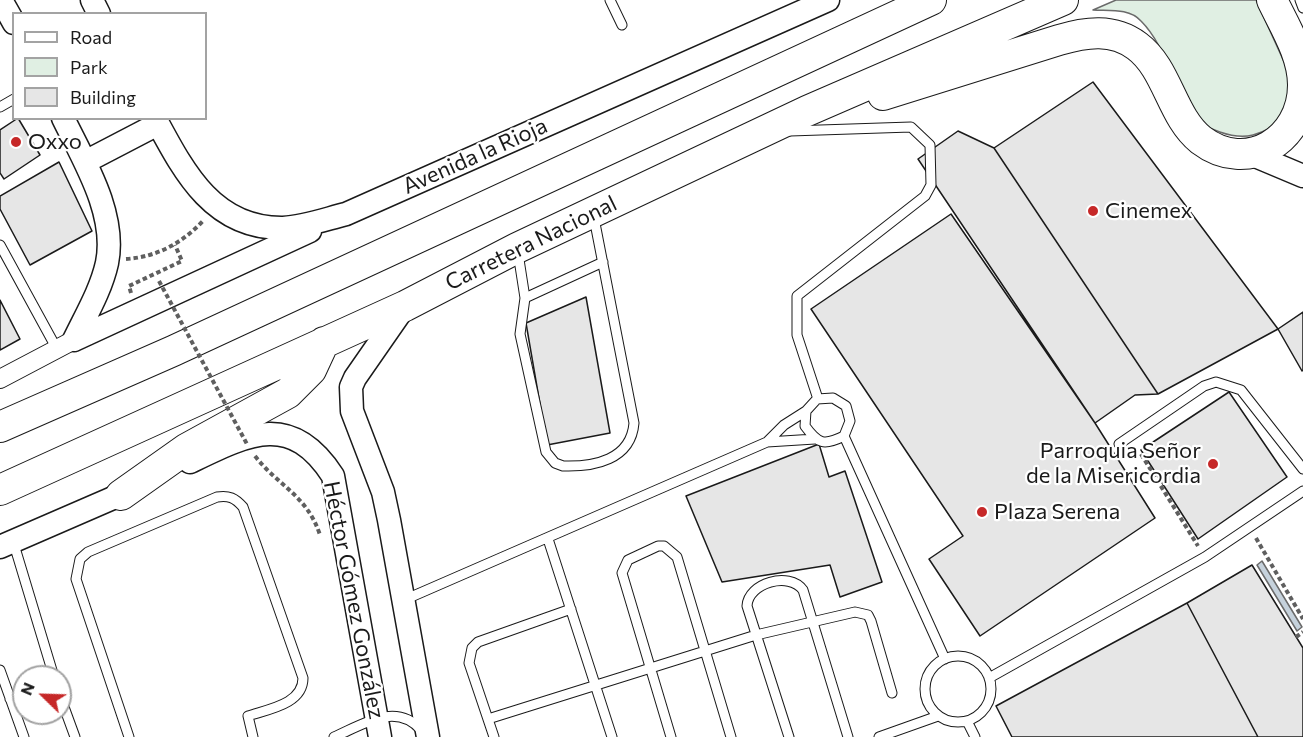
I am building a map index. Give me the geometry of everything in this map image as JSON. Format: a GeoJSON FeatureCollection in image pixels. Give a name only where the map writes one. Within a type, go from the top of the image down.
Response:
{"type":"FeatureCollection","features":[{"type":"Feature","properties":{"kind":"highway"},"geometry":{"type":"LineString","coordinates":[[0,427],[173,351],[931,0]]}},
{"type":"Feature","properties":{"kind":"highway","name":"Carretera Nacional"},"geometry":{"type":"LineString","coordinates":[[0,490],[405,306],[517,248],[807,111],[1063,0]]}},
{"type":"Feature","properties":{"kind":"highway"},"geometry":{"type":"LineString","coordinates":[[807,111],[887,95],[1086,32],[1104,33],[1121,37],[1138,46],[1151,60],[1188,127],[1201,140],[1221,152],[1253,155],[1282,137],[1294,123],[1301,103],[1303,86],[1297,51],[1296,3]]}},
{"type":"Feature","properties":{"kind":"highway"},"geometry":{"type":"LineString","coordinates":[[121,495],[186,450],[288,393],[311,370],[324,342]]}},
{"type":"Feature","properties":{"kind":"street"},"geometry":{"type":"LineString","coordinates":[[1,0],[12,19]]}},
{"type":"Feature","properties":{"kind":"street","name":"Avenida la Rioja"},"geometry":{"type":"LineString","coordinates":[[157,121],[182,169],[216,206],[232,216],[261,227],[286,228],[346,214],[828,0]]}},
{"type":"Feature","properties":{"kind":"street"},"geometry":{"type":"LineString","coordinates":[[64,120],[85,162],[106,218],[108,261],[99,289],[66,345]]}},
{"type":"Feature","properties":{"kind":"street"},"geometry":{"type":"LineString","coordinates":[[85,162],[157,121]]}},
{"type":"Feature","properties":{"kind":"street"},"geometry":{"type":"LineString","coordinates":[[1253,155],[1303,176]]}},
{"type":"Feature","properties":{"kind":"street"},"geometry":{"type":"LineString","coordinates":[[0,380],[66,345],[346,214]]}},
{"type":"Feature","properties":{"kind":"street","name":"Héctor Gómez González"},"geometry":{"type":"LineString","coordinates":[[405,306],[355,378],[351,398],[357,425],[383,492],[427,737]]}},
{"type":"Feature","properties":{"kind":"street","name":"Héctor Gómez González"},"geometry":{"type":"LineString","coordinates":[[6,544],[121,495],[238,439],[275,433],[293,437],[309,446],[321,458],[333,476],[378,728]]}},
{"type":"Feature","properties":{"kind":"lane"},"geometry":{"type":"LineString","coordinates":[[610,0],[622,25]]}},
{"type":"Feature","properties":{"kind":"lane"},"geometry":{"type":"LineString","coordinates":[[762,132],[911,127],[930,146],[931,185],[925,196],[797,296],[797,335],[818,399]]}},
{"type":"Feature","properties":{"kind":"lane"},"geometry":{"type":"LineString","coordinates":[[517,248],[525,297],[520,334],[549,458],[563,466],[573,466],[617,456],[630,442],[634,423],[593,212]]}},
{"type":"Feature","properties":{"kind":"lane"},"geometry":{"type":"LineString","coordinates":[[0,245],[66,345]]}},
{"type":"Feature","properties":{"kind":"lane"},"geometry":{"type":"LineString","coordinates":[[525,297],[603,262]]}},
{"type":"Feature","properties":{"kind":"lane"},"geometry":{"type":"LineString","coordinates":[[1119,444],[1203,386],[1216,382],[1241,390],[1303,469]]}},
{"type":"Feature","properties":{"kind":"lane"},"geometry":{"type":"LineString","coordinates":[[404,600],[766,442],[818,399],[833,398],[846,406],[850,422],[844,436],[830,443],[815,439],[766,442]]}},
{"type":"Feature","properties":{"kind":"lane"},"geometry":{"type":"LineString","coordinates":[[806,411],[805,426],[815,439]]}},
{"type":"Feature","properties":{"kind":"lane"},"geometry":{"type":"LineString","coordinates":[[844,436],[945,659]]}},
{"type":"Feature","properties":{"kind":"lane"},"geometry":{"type":"LineString","coordinates":[[989,678],[1204,557],[1303,491]]}},
{"type":"Feature","properties":{"kind":"lane"},"geometry":{"type":"LineString","coordinates":[[129,737],[76,579],[80,559],[123,537],[217,497],[227,496],[236,500],[243,507],[303,678],[300,693],[295,699],[248,716],[253,737]]}},
{"type":"Feature","properties":{"kind":"lane"},"geometry":{"type":"LineString","coordinates":[[548,539],[612,737]]}},
{"type":"Feature","properties":{"kind":"lane"},"geometry":{"type":"LineString","coordinates":[[6,544],[50,665]]}},
{"type":"Feature","properties":{"kind":"lane"},"geometry":{"type":"LineString","coordinates":[[671,737],[622,573],[628,560],[658,546],[671,550],[677,557],[731,737]]}},
{"type":"Feature","properties":{"kind":"lane"},"geometry":{"type":"LineString","coordinates":[[789,737],[747,606],[749,594],[753,590],[786,579],[799,584],[803,590],[848,737]]}},
{"type":"Feature","properties":{"kind":"lane"},"geometry":{"type":"LineString","coordinates":[[494,737],[469,663],[472,648],[478,642],[571,609]]}},
{"type":"Feature","properties":{"kind":"lane"},"geometry":{"type":"LineString","coordinates":[[488,719],[756,635],[812,620],[855,612],[868,615],[892,693]]}},
{"type":"Feature","properties":{"kind":"lane"},"geometry":{"type":"LineString","coordinates":[[955,656],[976,661],[989,678],[990,699],[985,709],[967,721],[956,723],[938,716],[927,701],[926,683],[929,673],[945,659],[955,656]]}},
{"type":"Feature","properties":{"kind":"lane"},"geometry":{"type":"LineString","coordinates":[[0,670],[24,737]]}},
{"type":"Feature","properties":{"kind":"lane"},"geometry":{"type":"LineString","coordinates":[[334,737],[378,728],[401,716],[411,720],[427,737]]}},
{"type":"Feature","properties":{"kind":"lane"},"geometry":{"type":"LineString","coordinates":[[879,737],[938,716]]}},
{"type":"Feature","properties":{"kind":"lane"},"geometry":{"type":"LineString","coordinates":[[967,721],[975,737]]}},
{"type":"Feature","properties":{"kind":"path"},"geometry":{"type":"LineString","coordinates":[[108,261],[151,256],[175,245],[216,206]]}},
{"type":"Feature","properties":{"kind":"path"},"geometry":{"type":"LineString","coordinates":[[141,289],[132,293],[129,286],[182,261],[175,245]]}},
{"type":"Feature","properties":{"kind":"path"},"geometry":{"type":"LineString","coordinates":[[150,285],[159,281],[248,446],[259,461],[296,493],[309,510],[321,538]]}},
{"type":"Feature","properties":{"kind":"path"},"geometry":{"type":"LineString","coordinates":[[1141,454],[1204,557]]}},
{"type":"Feature","properties":{"kind":"path"},"geometry":{"type":"LineString","coordinates":[[1250,527],[1303,619]]}},
{"type":"Feature","properties":{"kind":"path"},"geometry":{"type":"LineString","coordinates":[[1296,637],[1303,632]]}},
{"type":"Feature","properties":{"kind":"green space"},"geometry":{"type":"Polygon","coordinates":[[[1116,0],[1256,0],[1295,86],[1282,117],[1271,128],[1253,135],[1228,135],[1211,129],[1191,114],[1159,46],[1141,21],[1125,12],[1093,10],[1116,0]]]}},
{"type":"Feature","properties":{"kind":"shaded area"},"geometry":{"type":"Polygon","coordinates":[[[1262,561],[1302,627],[1297,631],[1257,565],[1262,561]]]}},
{"type":"Feature","properties":{"kind":"building"},"geometry":{"type":"Polygon","coordinates":[[[1093,82],[1278,329],[1158,394],[994,148],[1093,82]]]}},
{"type":"Feature","properties":{"kind":"building","name":"Oxxo"},"geometry":{"type":"Polygon","coordinates":[[[15,120],[19,120],[40,155],[4,179],[0,173],[0,130],[15,120]]]}},
{"type":"Feature","properties":{"kind":"building"},"geometry":{"type":"Polygon","coordinates":[[[958,131],[994,148],[1158,394],[1135,395],[1095,423],[918,159],[958,131]]]}},
{"type":"Feature","properties":{"kind":"building"},"geometry":{"type":"Polygon","coordinates":[[[59,162],[92,231],[30,265],[0,209],[0,196],[59,162]]]}},
{"type":"Feature","properties":{"kind":"building"},"geometry":{"type":"Polygon","coordinates":[[[951,214],[1095,423],[1155,518],[980,636],[929,559],[963,536],[811,309],[951,214]]]}},
{"type":"Feature","properties":{"kind":"building"},"geometry":{"type":"Polygon","coordinates":[[[586,297],[610,433],[547,445],[526,323],[586,297]]]}},
{"type":"Feature","properties":{"kind":"building"},"geometry":{"type":"Polygon","coordinates":[[[0,300],[20,339],[0,350],[0,300]]]}},
{"type":"Feature","properties":{"kind":"building"},"geometry":{"type":"Polygon","coordinates":[[[1303,312],[1303,370],[1302,371],[1278,329],[1303,312]]]}},
{"type":"Feature","properties":{"kind":"building","name":"Parroquia Señor de la Misericordia"},"geometry":{"type":"Polygon","coordinates":[[[1229,392],[1287,477],[1198,539],[1141,450],[1229,392]]]}},
{"type":"Feature","properties":{"kind":"building"},"geometry":{"type":"Polygon","coordinates":[[[819,444],[829,477],[845,471],[882,582],[840,597],[830,565],[722,582],[686,496],[819,444]]]}},
{"type":"Feature","properties":{"kind":"building"},"geometry":{"type":"Polygon","coordinates":[[[1252,565],[1303,648],[1303,737],[1258,737],[1187,603],[1252,565]]]}},
{"type":"Feature","properties":{"kind":"building"},"geometry":{"type":"Polygon","coordinates":[[[1187,603],[1258,737],[1012,737],[996,706],[1187,603]]]}},
{"type":"Feature","properties":{"kind":"place","name":"Oxxo"},"geometry":{"type":"Point","coordinates":[16,142]}},
{"type":"Feature","properties":{"kind":"place","name":"Cinemex"},"geometry":{"type":"Point","coordinates":[1093,211]}},
{"type":"Feature","properties":{"kind":"place","name":"Parroquia Señor de la Misericordia"},"geometry":{"type":"Point","coordinates":[1213,464]}},
{"type":"Feature","properties":{"kind":"place","name":"Plaza Serena"},"geometry":{"type":"Point","coordinates":[982,512]}}]}
